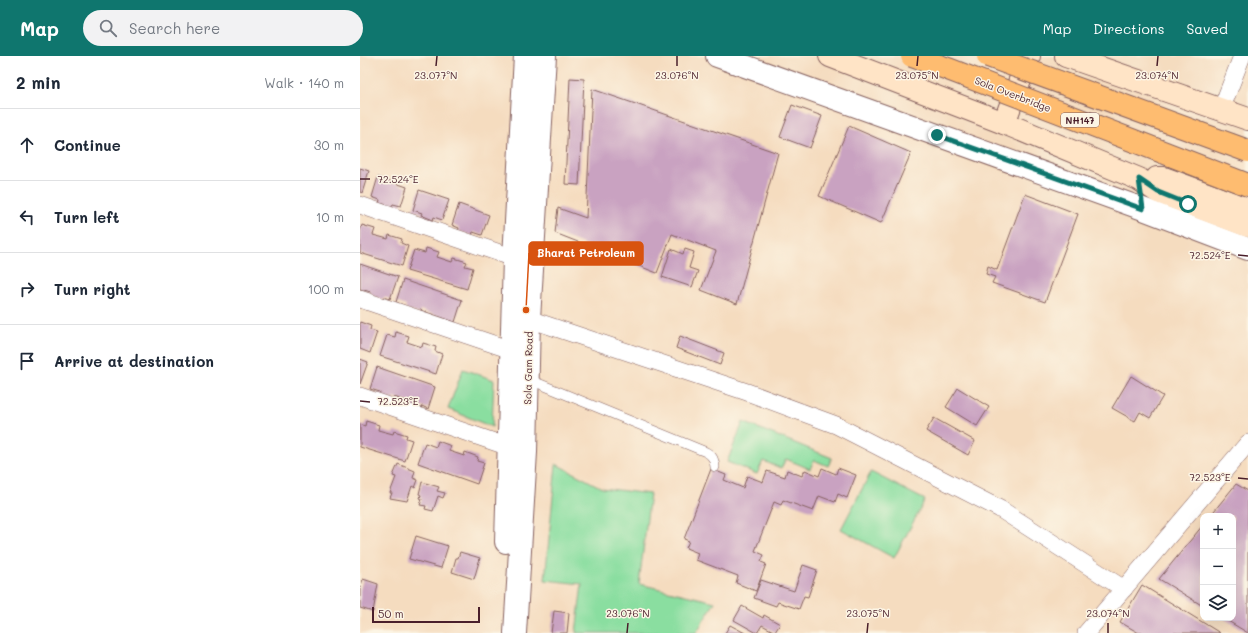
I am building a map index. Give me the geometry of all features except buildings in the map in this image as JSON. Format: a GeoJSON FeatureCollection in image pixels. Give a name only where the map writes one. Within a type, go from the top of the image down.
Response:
{"type":"FeatureCollection","features":[{"type":"Feature","properties":{"kind":"highway","name":"Sola Overbridge"},"geometry":{"type":"LineString","coordinates":[[912,56],[1248,185]]}},
{"type":"Feature","properties":{"kind":"highway"},"geometry":{"type":"LineString","coordinates":[[988,56],[1248,151]]}},
{"type":"Feature","properties":{"kind":"main road"},"geometry":{"type":"LineString","coordinates":[[830,56],[1004,123],[1139,179],[1158,192],[1248,226]]}},
{"type":"Feature","properties":{"kind":"main road"},"geometry":{"type":"LineString","coordinates":[[1004,123],[1029,56]]}},
{"type":"Feature","properties":{"kind":"main road"},"geometry":{"type":"LineString","coordinates":[[1066,56],[1248,119]]}},
{"type":"Feature","properties":{"kind":"main road"},"geometry":{"type":"LineString","coordinates":[[1139,179],[1164,178],[1248,209]]}},
{"type":"Feature","properties":{"kind":"street","name":"Sola Gam Road"},"geometry":{"type":"LineString","coordinates":[[501,633],[506,546],[514,258],[525,56]]}},
{"type":"Feature","properties":{"kind":"street","name":"Sola Gam Road"},"geometry":{"type":"LineString","coordinates":[[515,633],[526,452],[529,319],[545,56]]}},
{"type":"Feature","properties":{"kind":"street"},"geometry":{"type":"LineString","coordinates":[[717,56],[1143,209],[1248,249]]}},
{"type":"Feature","properties":{"kind":"street"},"geometry":{"type":"LineString","coordinates":[[1221,110],[1242,56]]}},
{"type":"Feature","properties":{"kind":"street"},"geometry":{"type":"LineString","coordinates":[[1139,179],[1143,209]]}},
{"type":"Feature","properties":{"kind":"street"},"geometry":{"type":"LineString","coordinates":[[360,205],[514,258]]}},
{"type":"Feature","properties":{"kind":"street"},"geometry":{"type":"LineString","coordinates":[[360,299],[511,350]]}},
{"type":"Feature","properties":{"kind":"street"},"geometry":{"type":"LineString","coordinates":[[529,319],[739,390],[836,425],[1000,509],[1124,589]]}},
{"type":"Feature","properties":{"kind":"street"},"geometry":{"type":"LineString","coordinates":[[360,396],[509,447]]}},
{"type":"Feature","properties":{"kind":"street"},"geometry":{"type":"LineString","coordinates":[[1086,633],[1248,443]]}},
{"type":"Feature","properties":{"kind":"lane"},"geometry":{"type":"LineString","coordinates":[[528,379],[706,452],[714,459],[714,467]]}},
{"type":"Feature","properties":{"kind":"green space"},"geometry":{"type":"Polygon","coordinates":[[[463,369],[494,380],[492,427],[448,409],[463,369]]]}},
{"type":"Feature","properties":{"kind":"green space"},"geometry":{"type":"Polygon","coordinates":[[[743,422],[832,458],[828,466],[814,460],[810,469],[786,459],[781,468],[763,461],[757,474],[727,462],[743,422]]]}},
{"type":"Feature","properties":{"kind":"green space"},"geometry":{"type":"Polygon","coordinates":[[[556,464],[602,488],[650,494],[639,584],[715,602],[696,633],[576,633],[582,584],[545,580],[556,464]]]}},
{"type":"Feature","properties":{"kind":"green space"},"geometry":{"type":"Polygon","coordinates":[[[871,472],[925,500],[894,558],[841,529],[871,472]]]}},
{"type":"Feature","properties":{"kind":"place","name":"Bharat Petroleum"},"geometry":{"type":"Point","coordinates":[526,310]}},
{"type":"Feature","properties":{"kind":"route"},"geometry":{"type":"LineString","coordinates":[[937,135],[1143,209],[1139,179],[1158,192],[1188,204]]}}]}
